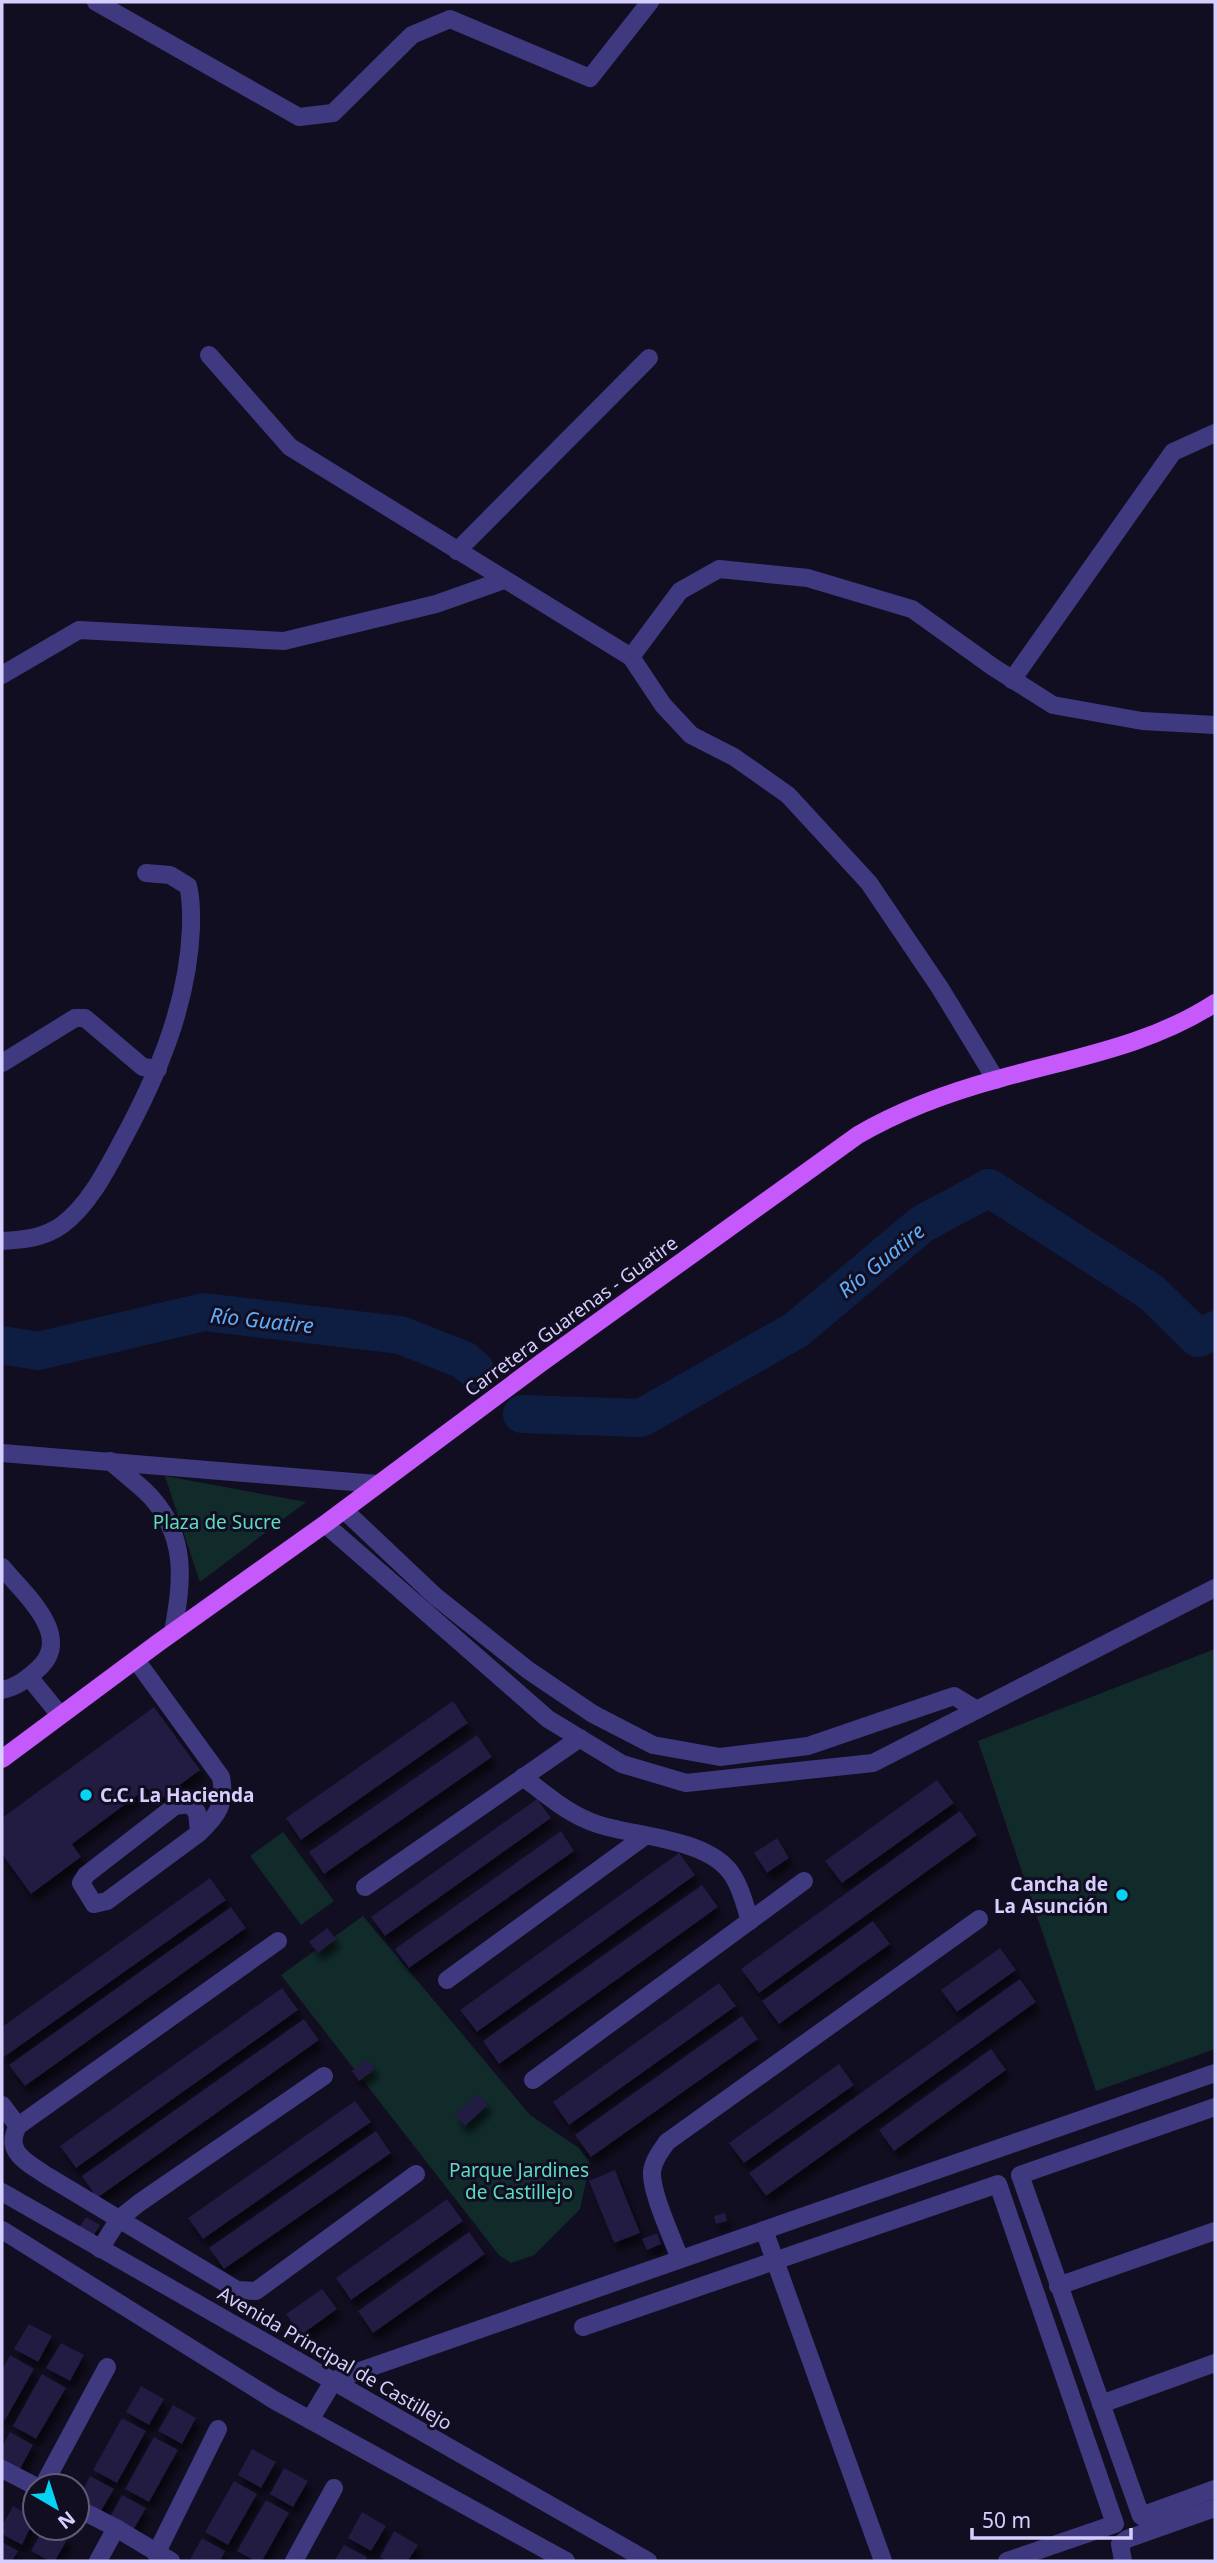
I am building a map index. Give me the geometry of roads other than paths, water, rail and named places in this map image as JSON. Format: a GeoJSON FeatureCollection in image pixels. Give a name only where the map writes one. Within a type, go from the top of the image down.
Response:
{"type":"FeatureCollection","features":[{"type":"Feature","properties":{"kind":"main road","name":"Carretera Guarenas - Guatire"},"geometry":{"type":"LineString","coordinates":[[2,1759],[541,1363],[821,1159],[858,1135],[883,1120],[924,1103],[996,1080],[1090,1056],[1153,1035],[1187,1021],[1215,1003]]}},
{"type":"Feature","properties":{"kind":"street"},"geometry":{"type":"LineString","coordinates":[[96,2],[299,117],[333,113],[412,35],[450,19],[590,78],[650,2]]}},
{"type":"Feature","properties":{"kind":"street"},"geometry":{"type":"LineString","coordinates":[[209,355],[290,447],[631,657],[663,705],[691,734],[734,757],[788,795],[869,883],[940,988],[996,1080]]}},
{"type":"Feature","properties":{"kind":"street"},"geometry":{"type":"LineString","coordinates":[[457,551],[649,358]]}},
{"type":"Feature","properties":{"kind":"street"},"geometry":{"type":"LineString","coordinates":[[1013,680],[1173,452],[1215,433]]}},
{"type":"Feature","properties":{"kind":"street"},"geometry":{"type":"LineString","coordinates":[[631,657],[680,590],[719,569],[808,578],[912,608],[1053,705],[1142,721],[1215,725]]}},
{"type":"Feature","properties":{"kind":"street"},"geometry":{"type":"LineString","coordinates":[[2,675],[79,630],[284,642],[436,604],[504,580]]}},
{"type":"Feature","properties":{"kind":"street"},"geometry":{"type":"LineString","coordinates":[[2,1241],[32,1239],[59,1227],[73,1216],[107,1169],[158,1069],[181,1001],[190,947],[192,900],[188,886],[170,875],[146,873]]}},
{"type":"Feature","properties":{"kind":"street"},"geometry":{"type":"LineString","coordinates":[[2,1063],[75,1018],[85,1018],[143,1067],[158,1069]]}},
{"type":"Feature","properties":{"kind":"street"},"geometry":{"type":"LineString","coordinates":[[2,1453],[377,1484]]}},
{"type":"Feature","properties":{"kind":"street"},"geometry":{"type":"LineString","coordinates":[[110,1461],[151,1498],[166,1519],[177,1545],[182,1573],[173,1632]]}},
{"type":"Feature","properties":{"kind":"street"},"geometry":{"type":"LineString","coordinates":[[344,1510],[435,1596],[528,1670],[593,1714],[653,1745],[720,1756],[808,1746],[954,1696],[977,1710]]}},
{"type":"Feature","properties":{"kind":"street"},"geometry":{"type":"LineString","coordinates":[[325,1524],[548,1719],[622,1764],[686,1783],[873,1763],[1215,1588]]}},
{"type":"Feature","properties":{"kind":"street"},"geometry":{"type":"LineString","coordinates":[[2,1567],[48,1623],[52,1636],[45,1662],[14,1687],[2,1690]]}},
{"type":"Feature","properties":{"kind":"street"},"geometry":{"type":"LineString","coordinates":[[136,1660],[221,1777],[224,1793],[221,1806],[212,1821],[199,1833],[107,1901],[94,1904],[80,1883],[86,1875],[175,1806],[189,1804],[197,1812],[199,1833]]}},
{"type":"Feature","properties":{"kind":"street"},"geometry":{"type":"LineString","coordinates":[[29,1677],[60,1715]]}},
{"type":"Feature","properties":{"kind":"street"},"geometry":{"type":"LineString","coordinates":[[365,1887],[580,1738]]}},
{"type":"Feature","properties":{"kind":"street"},"geometry":{"type":"LineString","coordinates":[[523,1777],[569,1812],[600,1825],[692,1846],[718,1859],[733,1874],[750,1922]]}},
{"type":"Feature","properties":{"kind":"street"},"geometry":{"type":"LineString","coordinates":[[447,1980],[645,1836]]}},
{"type":"Feature","properties":{"kind":"street"},"geometry":{"type":"LineString","coordinates":[[533,2080],[804,1881]]}},
{"type":"Feature","properties":{"kind":"street"},"geometry":{"type":"LineString","coordinates":[[680,2259],[653,2183],[652,2170],[657,2155],[667,2142],[979,1919]]}},
{"type":"Feature","properties":{"kind":"street"},"geometry":{"type":"LineString","coordinates":[[278,1941],[18,2126],[12,2137],[14,2149],[23,2160],[237,2290],[248,2292],[256,2291],[416,2174]]}},
{"type":"Feature","properties":{"kind":"street"},"geometry":{"type":"LineString","coordinates":[[310,2420],[334,2380],[1215,2073]]}},
{"type":"Feature","properties":{"kind":"street"},"geometry":{"type":"LineString","coordinates":[[100,2249],[120,2219],[139,2203],[324,2076]]}},
{"type":"Feature","properties":{"kind":"street"},"geometry":{"type":"LineString","coordinates":[[1129,2104],[1139,2134]]}},
{"type":"Feature","properties":{"kind":"street"},"geometry":{"type":"LineString","coordinates":[[2,2105],[18,2126]]}},
{"type":"Feature","properties":{"kind":"street"},"geometry":{"type":"LineString","coordinates":[[1215,2108],[1020,2175],[1141,2516],[1215,2489]]}},
{"type":"Feature","properties":{"kind":"street"},"geometry":{"type":"LineString","coordinates":[[1100,2114],[1111,2144]]}},
{"type":"Feature","properties":{"kind":"street"},"geometry":{"type":"LineString","coordinates":[[583,2327],[999,2184],[1115,2524],[1007,2561]]}},
{"type":"Feature","properties":{"kind":"street","name":"Avenida Principal de Castillejo"},"geometry":{"type":"LineString","coordinates":[[2,2192],[648,2561]]}},
{"type":"Feature","properties":{"kind":"street"},"geometry":{"type":"LineString","coordinates":[[2,2230],[274,2400],[566,2561]]}},
{"type":"Feature","properties":{"kind":"street"},"geometry":{"type":"LineString","coordinates":[[764,2230],[883,2561]]}},
{"type":"Feature","properties":{"kind":"street"},"geometry":{"type":"LineString","coordinates":[[1058,2286],[1215,2231]]}},
{"type":"Feature","properties":{"kind":"street"},"geometry":{"type":"LineString","coordinates":[[1101,2404],[1215,2363]]}},
{"type":"Feature","properties":{"kind":"street"},"geometry":{"type":"LineString","coordinates":[[51,2472],[107,2367]]}},
{"type":"Feature","properties":{"kind":"street"},"geometry":{"type":"LineString","coordinates":[[91,2515],[163,2557],[218,2429]]}},
{"type":"Feature","properties":{"kind":"street"},"geometry":{"type":"LineString","coordinates":[[2,2469],[21,2479]]}},
{"type":"Feature","properties":{"kind":"street"},"geometry":{"type":"LineString","coordinates":[[294,2561],[334,2488]]}},
{"type":"Feature","properties":{"kind":"street"},"geometry":{"type":"LineString","coordinates":[[1123,2561],[1120,2544],[1127,2539],[1215,2508]]}},
{"type":"Feature","properties":{"kind":"street"},"geometry":{"type":"LineString","coordinates":[[98,2561],[116,2528]]}},
{"type":"Feature","properties":{"kind":"waterway","name":"Río Guatire"},"geometry":{"type":"LineString","coordinates":[[522,1414],[641,1418],[796,1330],[922,1224],[989,1188],[1151,1292],[1198,1338],[1215,1330]]}},
{"type":"Feature","properties":{"kind":"waterway","name":"Río Guatire"},"geometry":{"type":"LineString","coordinates":[[2,1345],[38,1351],[204,1312],[400,1335],[464,1360],[475,1370]]}},
{"type":"Feature","properties":{"kind":"place","name":"C.C. La Hacienda"},"geometry":{"type":"Point","coordinates":[86,1795]}},
{"type":"Feature","properties":{"kind":"place","name":"Cancha de La Asunción"},"geometry":{"type":"Point","coordinates":[1122,1895]}},
{"type":"Feature","properties":{"kind":"park label","name":"Plaza de Sucre"},"geometry":{"type":"Point","coordinates":[217,1522]}},
{"type":"Feature","properties":{"kind":"park label","name":"Parque Jardines de Castillejo"},"geometry":{"type":"Point","coordinates":[519,2181]}}]}
